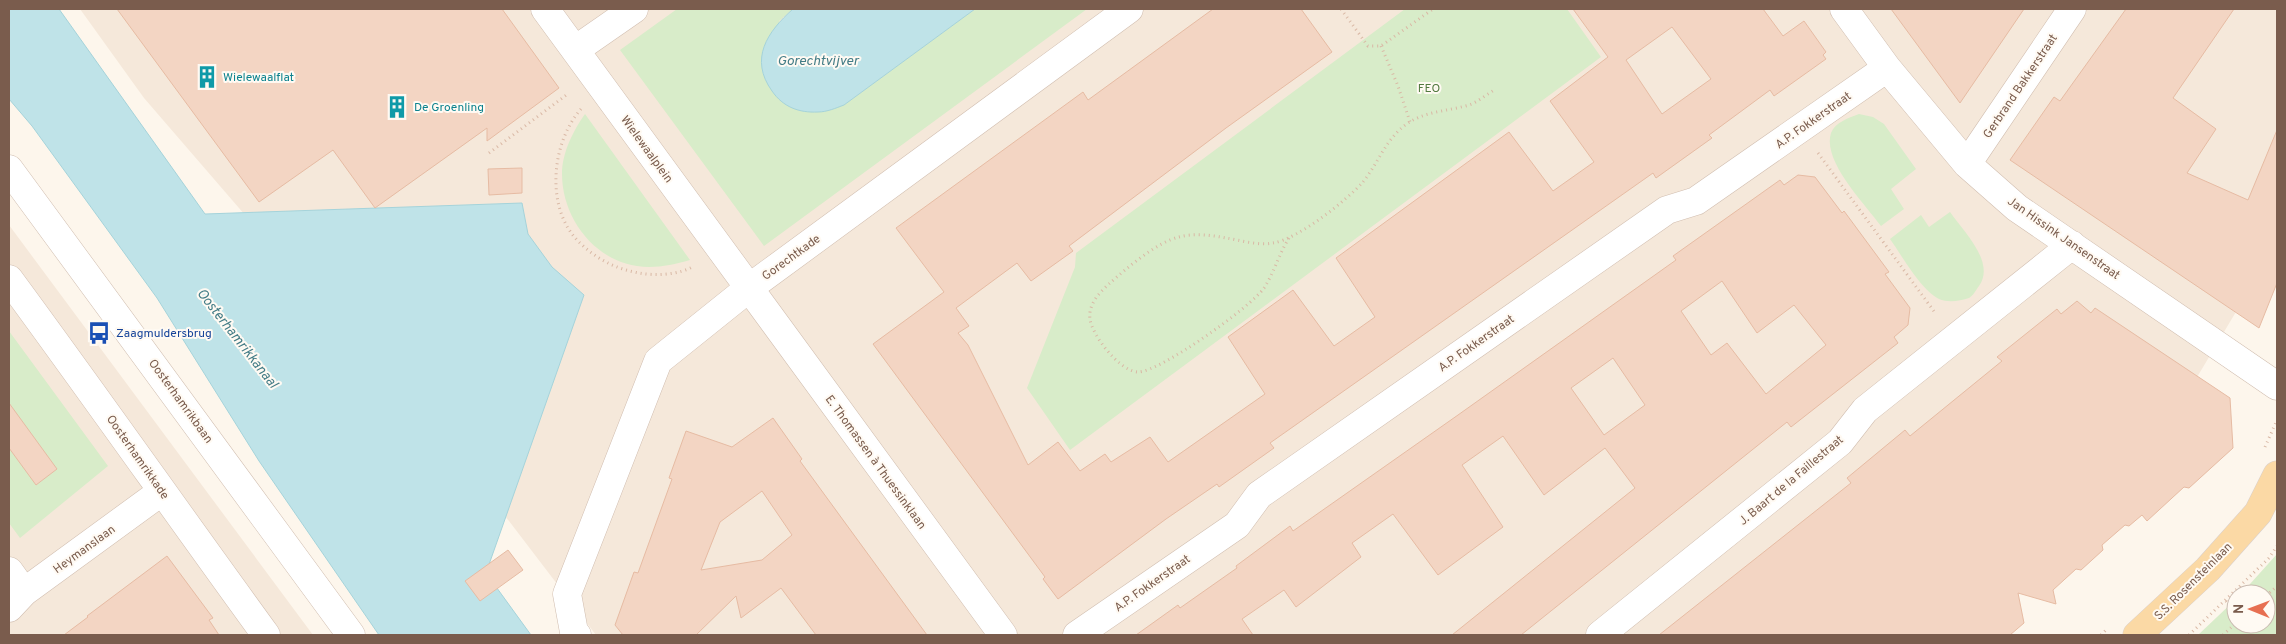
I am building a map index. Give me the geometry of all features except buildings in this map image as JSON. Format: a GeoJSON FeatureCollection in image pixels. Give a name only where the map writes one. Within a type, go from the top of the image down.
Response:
{"type":"FeatureCollection","features":[{"type":"Feature","properties":{"kind":"main road","name":"S.S. Rosensteinlaan"},"geometry":{"type":"LineString","coordinates":[[2137,635],[2208,569],[2258,513],[2277,475]]}},
{"type":"Feature","properties":{"kind":"street","name":"Wielewaalplein"},"geometry":{"type":"LineString","coordinates":[[545,9],[749,288]]}},
{"type":"Feature","properties":{"kind":"street"},"geometry":{"type":"LineString","coordinates":[[575,50],[634,9]]}},
{"type":"Feature","properties":{"kind":"street","name":"Gorechtkade"},"geometry":{"type":"LineString","coordinates":[[577,635],[568,594],[658,361],[749,288],[1129,9]]}},
{"type":"Feature","properties":{"kind":"street","name":"Jan Hissink Jansenstraat"},"geometry":{"type":"LineString","coordinates":[[1844,9],[1887,68],[1967,164],[2017,208],[2277,386]]}},
{"type":"Feature","properties":{"kind":"street","name":"Gerbrand Bakkerstraat"},"geometry":{"type":"LineString","coordinates":[[1967,164],[2072,9]]}},
{"type":"Feature","properties":{"kind":"street","name":"A.P. Fokkerstraat"},"geometry":{"type":"LineString","coordinates":[[1077,635],[1237,525],[1260,495],[1284,478],[1667,210],[1696,201],[1887,68]]}},
{"type":"Feature","properties":{"kind":"street","name":"Oosterhamrikbaan"},"geometry":{"type":"LineString","coordinates":[[9,169],[351,635]]}},
{"type":"Feature","properties":{"kind":"street","name":"J. Baart de la Faillestraat"},"geometry":{"type":"LineString","coordinates":[[1600,635],[1840,442],[1865,410],[2072,245]]}},
{"type":"Feature","properties":{"kind":"street","name":"Oosterhamrikkade"},"geometry":{"type":"LineString","coordinates":[[9,279],[121,431],[161,492],[266,635]]}},
{"type":"Feature","properties":{"kind":"street","name":"E. Thomassen à Thuessinklaan"},"geometry":{"type":"LineString","coordinates":[[749,288],[1003,635]]}},
{"type":"Feature","properties":{"kind":"street","name":"Heymanslaan"},"geometry":{"type":"LineString","coordinates":[[14,590],[161,492]]}},
{"type":"Feature","properties":{"kind":"path"},"geometry":{"type":"LineString","coordinates":[[1341,9],[1368,46],[1380,46],[1433,9]]}},
{"type":"Feature","properties":{"kind":"path"},"geometry":{"type":"LineString","coordinates":[[1380,46],[1398,86],[1410,122]]}},
{"type":"Feature","properties":{"kind":"path"},"geometry":{"type":"LineString","coordinates":[[489,153],[599,83]]}},
{"type":"Feature","properties":{"kind":"path"},"geometry":{"type":"LineString","coordinates":[[599,83],[580,110],[559,148],[555,171],[556,194],[565,222],[578,241],[596,257],[620,269],[654,276],[689,269],[720,249]]}},
{"type":"Feature","properties":{"kind":"path"},"geometry":{"type":"LineString","coordinates":[[1289,238],[1265,287],[1254,300],[1189,347],[1151,370],[1136,372],[1123,367],[1098,338],[1090,321],[1089,310],[1095,299],[1106,287],[1165,242],[1179,236],[1198,235],[1272,244],[1289,238],[1348,198],[1363,181],[1388,141],[1410,122],[1446,109],[1470,104],[1496,89]]}},
{"type":"Feature","properties":{"kind":"path"},"geometry":{"type":"LineString","coordinates":[[1800,129],[1954,339]]}},
{"type":"Feature","properties":{"kind":"path"},"geometry":{"type":"LineString","coordinates":[[2189,635],[2269,558],[2277,546]]}},
{"type":"Feature","properties":{"kind":"shaded area"},"geometry":{"type":"Polygon","coordinates":[[[80,9],[2277,9],[2277,243],[2128,493],[1967,635],[596,635],[509,521],[144,98],[80,9]]]}},
{"type":"Feature","properties":{"kind":"shaded area"},"geometry":{"type":"Polygon","coordinates":[[[9,225],[313,635],[9,635],[9,225]]]}},
{"type":"Feature","properties":{"kind":"green space"},"geometry":{"type":"Polygon","coordinates":[[[677,9],[793,9],[779,21],[844,105],[975,9],[1087,9],[764,246],[620,50],[677,9]]]}},
{"type":"Feature","properties":{"kind":"green space","name":"FEO"},"geometry":{"type":"Polygon","coordinates":[[[1405,9],[1567,9],[1601,57],[1070,450],[1027,388],[1075,267],[1076,253],[1405,9]]]}},
{"type":"Feature","properties":{"kind":"green space"},"geometry":{"type":"Polygon","coordinates":[[[585,114],[690,260],[649,267],[631,265],[614,259],[600,250],[576,224],[564,191],[562,166],[569,142],[585,114]]]}},
{"type":"Feature","properties":{"kind":"green space"},"geometry":{"type":"Polygon","coordinates":[[[1859,114],[1873,117],[1884,124],[1916,169],[1891,189],[1904,209],[1881,226],[1847,182],[1833,156],[1830,144],[1833,129],[1843,121],[1859,114]]]}},
{"type":"Feature","properties":{"kind":"green space"},"geometry":{"type":"Polygon","coordinates":[[[1950,212],[1976,247],[1983,267],[1983,277],[1972,296],[1958,301],[1943,300],[1932,295],[1912,272],[1890,239],[1921,215],[1929,227],[1950,212]]]}},
{"type":"Feature","properties":{"kind":"green space"},"geometry":{"type":"Polygon","coordinates":[[[9,331],[108,466],[20,538],[9,523],[9,331]]]}},
{"type":"Feature","properties":{"kind":"green space"},"geometry":{"type":"Polygon","coordinates":[[[2277,554],[2277,635],[2198,635],[2226,608],[2226,634],[2276,634],[2276,584],[2250,584],[2277,554]]]}},
{"type":"Feature","properties":{"kind":"water","name":"Oosterhamrikkanaal"},"geometry":{"type":"Polygon","coordinates":[[[9,9],[59,9],[205,214],[522,203],[528,234],[552,267],[584,295],[486,573],[531,635],[379,635],[259,461],[157,298],[32,126],[9,99],[9,9]]]}},
{"type":"Feature","properties":{"kind":"water","name":"Gorechtvijver"},"geometry":{"type":"Polygon","coordinates":[[[793,9],[975,9],[844,105],[831,110],[811,112],[792,108],[776,97],[765,79],[762,68],[764,47],[769,37],[793,9]]]}},
{"type":"Feature","properties":{"kind":"place","name":"Wielewaalflat"},"geometry":{"type":"Point","coordinates":[207,77]}},
{"type":"Feature","properties":{"kind":"place","name":"De Groenling"},"geometry":{"type":"Point","coordinates":[397,107]}},
{"type":"Feature","properties":{"kind":"place","name":"Zaagmuldersbrug"},"geometry":{"type":"Point","coordinates":[99,333]}}]}
